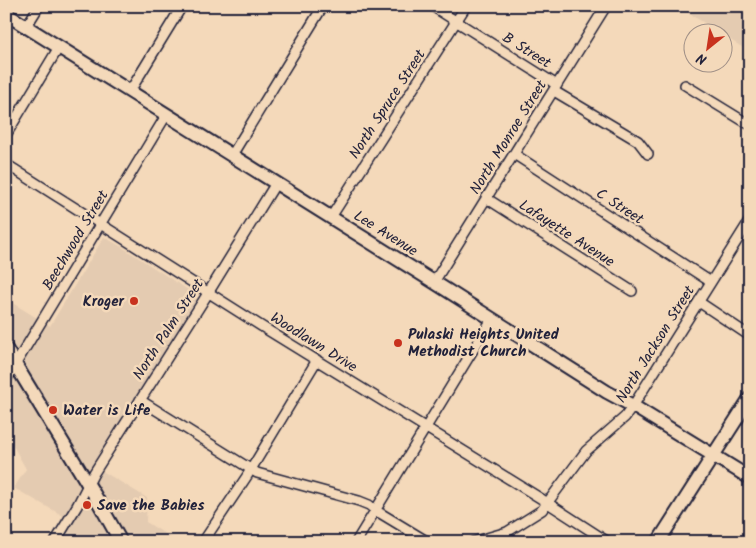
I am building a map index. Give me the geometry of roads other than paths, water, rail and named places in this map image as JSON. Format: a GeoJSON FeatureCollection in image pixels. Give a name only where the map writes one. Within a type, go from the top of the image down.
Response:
{"type":"FeatureCollection","features":[{"type":"Feature","properties":{"kind":"street"},"geometry":{"type":"LineString","coordinates":[[26,27],[39,6]]}},
{"type":"Feature","properties":{"kind":"street"},"geometry":{"type":"LineString","coordinates":[[130,91],[182,6]]}},
{"type":"Feature","properties":{"kind":"street"},"geometry":{"type":"LineString","coordinates":[[232,155],[324,6]]}},
{"type":"Feature","properties":{"kind":"street","name":"B Street"},"geometry":{"type":"LineString","coordinates":[[432,6],[638,141],[648,154]]}},
{"type":"Feature","properties":{"kind":"street","name":"North Spruce Street"},"geometry":{"type":"LineString","coordinates":[[331,218],[466,6]]}},
{"type":"Feature","properties":{"kind":"street","name":"North Monroe Street"},"geometry":{"type":"LineString","coordinates":[[434,282],[606,6]]}},
{"type":"Feature","properties":{"kind":"street","name":"Lee Avenue"},"geometry":{"type":"LineString","coordinates":[[6,14],[607,392],[750,478]]}},
{"type":"Feature","properties":{"kind":"street"},"geometry":{"type":"LineString","coordinates":[[6,135],[58,47]]}},
{"type":"Feature","properties":{"kind":"street"},"geometry":{"type":"LineString","coordinates":[[685,85],[750,125]]}},
{"type":"Feature","properties":{"kind":"street","name":"Beechwood Street"},"geometry":{"type":"LineString","coordinates":[[6,380],[167,114]]}},
{"type":"Feature","properties":{"kind":"street","name":"C Street"},"geometry":{"type":"LineString","coordinates":[[514,154],[711,282]]}},
{"type":"Feature","properties":{"kind":"street","name":"Woodlawn Drive"},"geometry":{"type":"LineString","coordinates":[[6,164],[608,542]]}},
{"type":"Feature","properties":{"kind":"street","name":"North Palm Street"},"geometry":{"type":"LineString","coordinates":[[55,542],[94,473],[276,183]]}},
{"type":"Feature","properties":{"kind":"street","name":"Lafayette Avenue"},"geometry":{"type":"LineString","coordinates":[[486,198],[632,291]]}},
{"type":"Feature","properties":{"kind":"street","name":"North Jackson Street"},"geometry":{"type":"LineString","coordinates":[[473,542],[507,532],[542,510],[586,451],[626,417],[750,220]]}},
{"type":"Feature","properties":{"kind":"street"},"geometry":{"type":"LineString","coordinates":[[698,302],[750,336]]}},
{"type":"Feature","properties":{"kind":"street"},"geometry":{"type":"LineString","coordinates":[[356,542],[492,319]]}},
{"type":"Feature","properties":{"kind":"street"},"geometry":{"type":"LineString","coordinates":[[6,349],[121,542]]}},
{"type":"Feature","properties":{"kind":"street"},"geometry":{"type":"LineString","coordinates":[[203,542],[317,360]]}},
{"type":"Feature","properties":{"kind":"street"},"geometry":{"type":"LineString","coordinates":[[658,542],[750,398]]}},
{"type":"Feature","properties":{"kind":"street"},"geometry":{"type":"LineString","coordinates":[[140,400],[250,469],[271,477],[369,505],[428,542]]}},
{"type":"Feature","properties":{"kind":"street"},"geometry":{"type":"LineString","coordinates":[[504,542],[507,532]]}},
{"type":"Feature","properties":{"kind":"place","name":"Kroger"},"geometry":{"type":"Point","coordinates":[134,301]}},
{"type":"Feature","properties":{"kind":"place","name":"Pulaski Heights United Methodist Church"},"geometry":{"type":"Point","coordinates":[398,343]}},
{"type":"Feature","properties":{"kind":"place","name":"Water is Life"},"geometry":{"type":"Point","coordinates":[53,410]}},
{"type":"Feature","properties":{"kind":"place","name":"Save the Babies"},"geometry":{"type":"Point","coordinates":[87,505]}}]}
